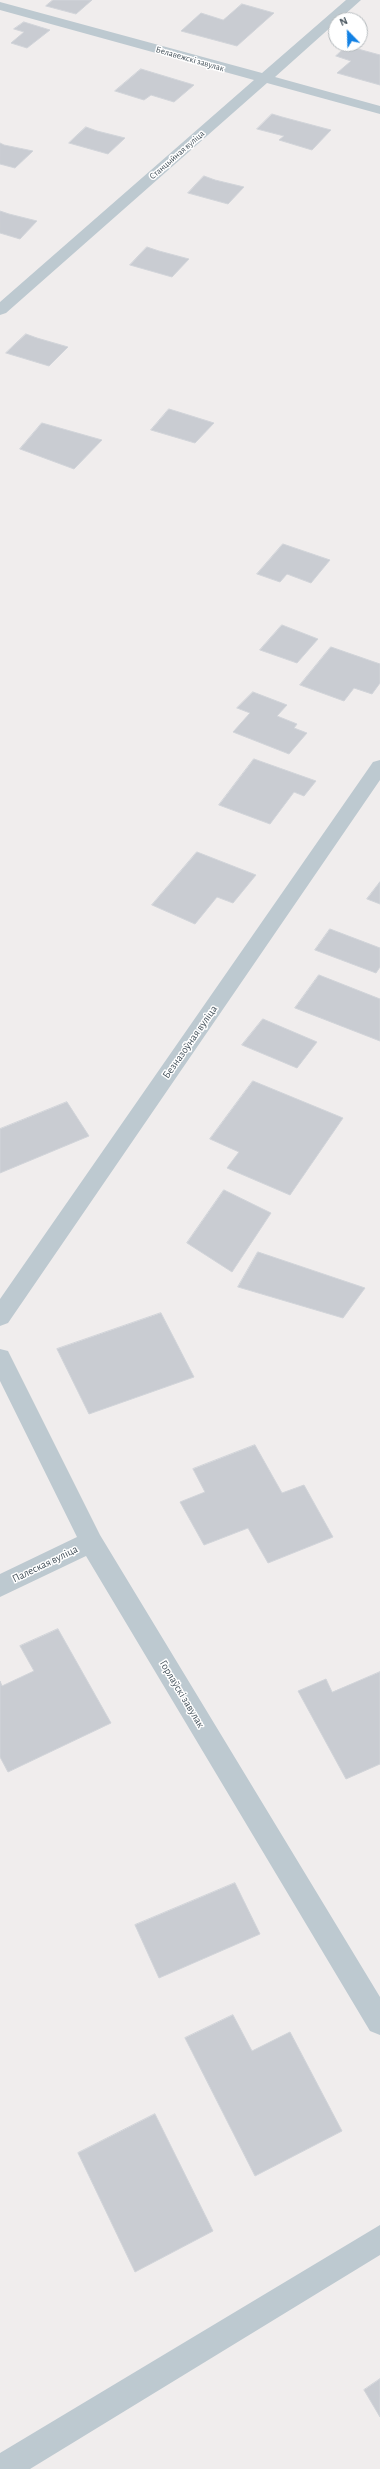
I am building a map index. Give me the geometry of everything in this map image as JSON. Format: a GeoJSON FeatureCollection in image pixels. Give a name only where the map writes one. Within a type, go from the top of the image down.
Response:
{"type":"FeatureCollection","features":[{"type":"Feature","properties":{"kind":"street","name":"Станцыйная вуліца"},"geometry":{"type":"LineString","coordinates":[[0,310],[354,0]]}},
{"type":"Feature","properties":{"kind":"street","name":"Белавежскі завулак"},"geometry":{"type":"LineString","coordinates":[[0,6],[380,110]]}},
{"type":"Feature","properties":{"kind":"street","name":"Безназоўная вуліца"},"geometry":{"type":"LineString","coordinates":[[0,1317],[380,766]]}},
{"type":"Feature","properties":{"kind":"street","name":"Горлаўскі завулак"},"geometry":{"type":"LineString","coordinates":[[0,1358],[91,1542],[380,2022]]}},
{"type":"Feature","properties":{"kind":"street","name":"Палеская вуліца"},"geometry":{"type":"LineString","coordinates":[[0,1586],[91,1542]]}},
{"type":"Feature","properties":{"kind":"street"},"geometry":{"type":"LineString","coordinates":[[2,2469],[380,2239]]}},
{"type":"Feature","properties":{"kind":"building"},"geometry":{"type":"Polygon","coordinates":[[[53,0],[92,0],[76,14],[46,6],[53,0]]]}},
{"type":"Feature","properties":{"kind":"building"},"geometry":{"type":"Polygon","coordinates":[[[242,4],[274,13],[237,46],[181,31],[201,13],[223,20],[242,4]]]}},
{"type":"Feature","properties":{"kind":"building"},"geometry":{"type":"Polygon","coordinates":[[[24,22],[50,30],[27,48],[11,43],[24,32],[14,29],[24,22]]]}},
{"type":"Feature","properties":{"kind":"building"},"geometry":{"type":"Polygon","coordinates":[[[340,52],[368,52],[380,55],[380,85],[337,73],[351,61],[336,56],[340,52]]]}},
{"type":"Feature","properties":{"kind":"building"},"geometry":{"type":"Polygon","coordinates":[[[141,69],[194,85],[174,102],[151,95],[144,100],[115,91],[141,69]]]}},
{"type":"Feature","properties":{"kind":"building"},"geometry":{"type":"Polygon","coordinates":[[[272,114],[331,130],[312,150],[279,140],[284,136],[257,129],[272,114]]]}},
{"type":"Feature","properties":{"kind":"building"},"geometry":{"type":"Polygon","coordinates":[[[86,127],[125,138],[108,154],[69,143],[86,127]]]}},
{"type":"Feature","properties":{"kind":"building"},"geometry":{"type":"Polygon","coordinates":[[[0,143],[33,151],[15,168],[0,164],[0,143]]]}},
{"type":"Feature","properties":{"kind":"building"},"geometry":{"type":"Polygon","coordinates":[[[204,176],[244,187],[228,204],[188,193],[204,176]]]}},
{"type":"Feature","properties":{"kind":"building"},"geometry":{"type":"Polygon","coordinates":[[[0,211],[37,221],[20,239],[0,233],[0,211]]]}},
{"type":"Feature","properties":{"kind":"building"},"geometry":{"type":"Polygon","coordinates":[[[147,247],[189,259],[172,277],[130,265],[147,247]]]}},
{"type":"Feature","properties":{"kind":"building"},"geometry":{"type":"Polygon","coordinates":[[[26,334],[68,347],[49,366],[6,353],[26,334]]]}},
{"type":"Feature","properties":{"kind":"building"},"geometry":{"type":"Polygon","coordinates":[[[169,409],[214,423],[195,443],[151,430],[169,409]]]}},
{"type":"Feature","properties":{"kind":"building"},"geometry":{"type":"Polygon","coordinates":[[[42,423],[102,440],[74,469],[20,449],[42,423]]]}},
{"type":"Feature","properties":{"kind":"building"},"geometry":{"type":"Polygon","coordinates":[[[283,544],[330,560],[311,583],[287,574],[280,582],[257,574],[283,544]]]}},
{"type":"Feature","properties":{"kind":"building"},"geometry":{"type":"Polygon","coordinates":[[[282,625],[318,639],[297,663],[260,650],[282,625]]]}},
{"type":"Feature","properties":{"kind":"building"},"geometry":{"type":"Polygon","coordinates":[[[331,647],[380,664],[380,683],[372,694],[354,688],[344,701],[300,685],[331,647]]]}},
{"type":"Feature","properties":{"kind":"building"},"geometry":{"type":"Polygon","coordinates":[[[253,692],[287,705],[277,716],[297,724],[294,728],[307,733],[289,754],[233,732],[250,713],[237,708],[253,692]]]}},
{"type":"Feature","properties":{"kind":"building"},"geometry":{"type":"Polygon","coordinates":[[[254,759],[316,781],[304,796],[294,792],[270,824],[219,805],[254,759]]]}},
{"type":"Feature","properties":{"kind":"building"},"geometry":{"type":"Polygon","coordinates":[[[197,852],[256,875],[233,903],[217,897],[195,924],[152,905],[197,852]]]}},
{"type":"Feature","properties":{"kind":"building"},"geometry":{"type":"Polygon","coordinates":[[[380,882],[380,904],[367,899],[380,882]]]}},
{"type":"Feature","properties":{"kind":"building"},"geometry":{"type":"Polygon","coordinates":[[[330,929],[380,948],[380,967],[376,973],[315,950],[330,929]]]}},
{"type":"Feature","properties":{"kind":"building"},"geometry":{"type":"Polygon","coordinates":[[[319,975],[380,999],[380,1041],[295,1008],[319,975]]]}},
{"type":"Feature","properties":{"kind":"building"},"geometry":{"type":"Polygon","coordinates":[[[263,1019],[317,1042],[297,1068],[242,1045],[263,1019]]]}},
{"type":"Feature","properties":{"kind":"building"},"geometry":{"type":"Polygon","coordinates":[[[253,1081],[343,1118],[290,1195],[227,1168],[239,1152],[210,1139],[253,1081]]]}},
{"type":"Feature","properties":{"kind":"building"},"geometry":{"type":"Polygon","coordinates":[[[67,1102],[89,1136],[0,1173],[0,1129],[67,1102]]]}},
{"type":"Feature","properties":{"kind":"building"},"geometry":{"type":"Polygon","coordinates":[[[224,1190],[271,1213],[232,1272],[187,1243],[224,1190]]]}},
{"type":"Feature","properties":{"kind":"building"},"geometry":{"type":"Polygon","coordinates":[[[258,1252],[365,1288],[343,1318],[238,1287],[258,1252]]]}},
{"type":"Feature","properties":{"kind":"building"},"geometry":{"type":"Polygon","coordinates":[[[161,1313],[194,1377],[89,1414],[57,1349],[161,1313]]]}},
{"type":"Feature","properties":{"kind":"building"},"geometry":{"type":"Polygon","coordinates":[[[255,1445],[282,1493],[304,1485],[333,1537],[268,1563],[248,1528],[204,1545],[180,1502],[205,1492],[193,1469],[255,1445]]]}},
{"type":"Feature","properties":{"kind":"building"},"geometry":{"type":"Polygon","coordinates":[[[58,1629],[111,1723],[8,1772],[0,1757],[0,1681],[2,1686],[34,1671],[20,1646],[58,1629]]]}},
{"type":"Feature","properties":{"kind":"building"},"geometry":{"type":"Polygon","coordinates":[[[380,1672],[380,1764],[346,1779],[298,1691],[326,1679],[332,1692],[380,1672]]]}},
{"type":"Feature","properties":{"kind":"building"},"geometry":{"type":"Polygon","coordinates":[[[235,1883],[260,1934],[159,1978],[135,1925],[235,1883]]]}},
{"type":"Feature","properties":{"kind":"building"},"geometry":{"type":"Polygon","coordinates":[[[233,2015],[252,2051],[290,2032],[342,2131],[255,2176],[185,2038],[233,2015]]]}},
{"type":"Feature","properties":{"kind":"building"},"geometry":{"type":"Polygon","coordinates":[[[155,2114],[213,2231],[135,2272],[78,2153],[155,2114]]]}},
{"type":"Feature","properties":{"kind":"building"},"geometry":{"type":"Polygon","coordinates":[[[380,2379],[380,2417],[364,2390],[380,2379]]]}}]}
